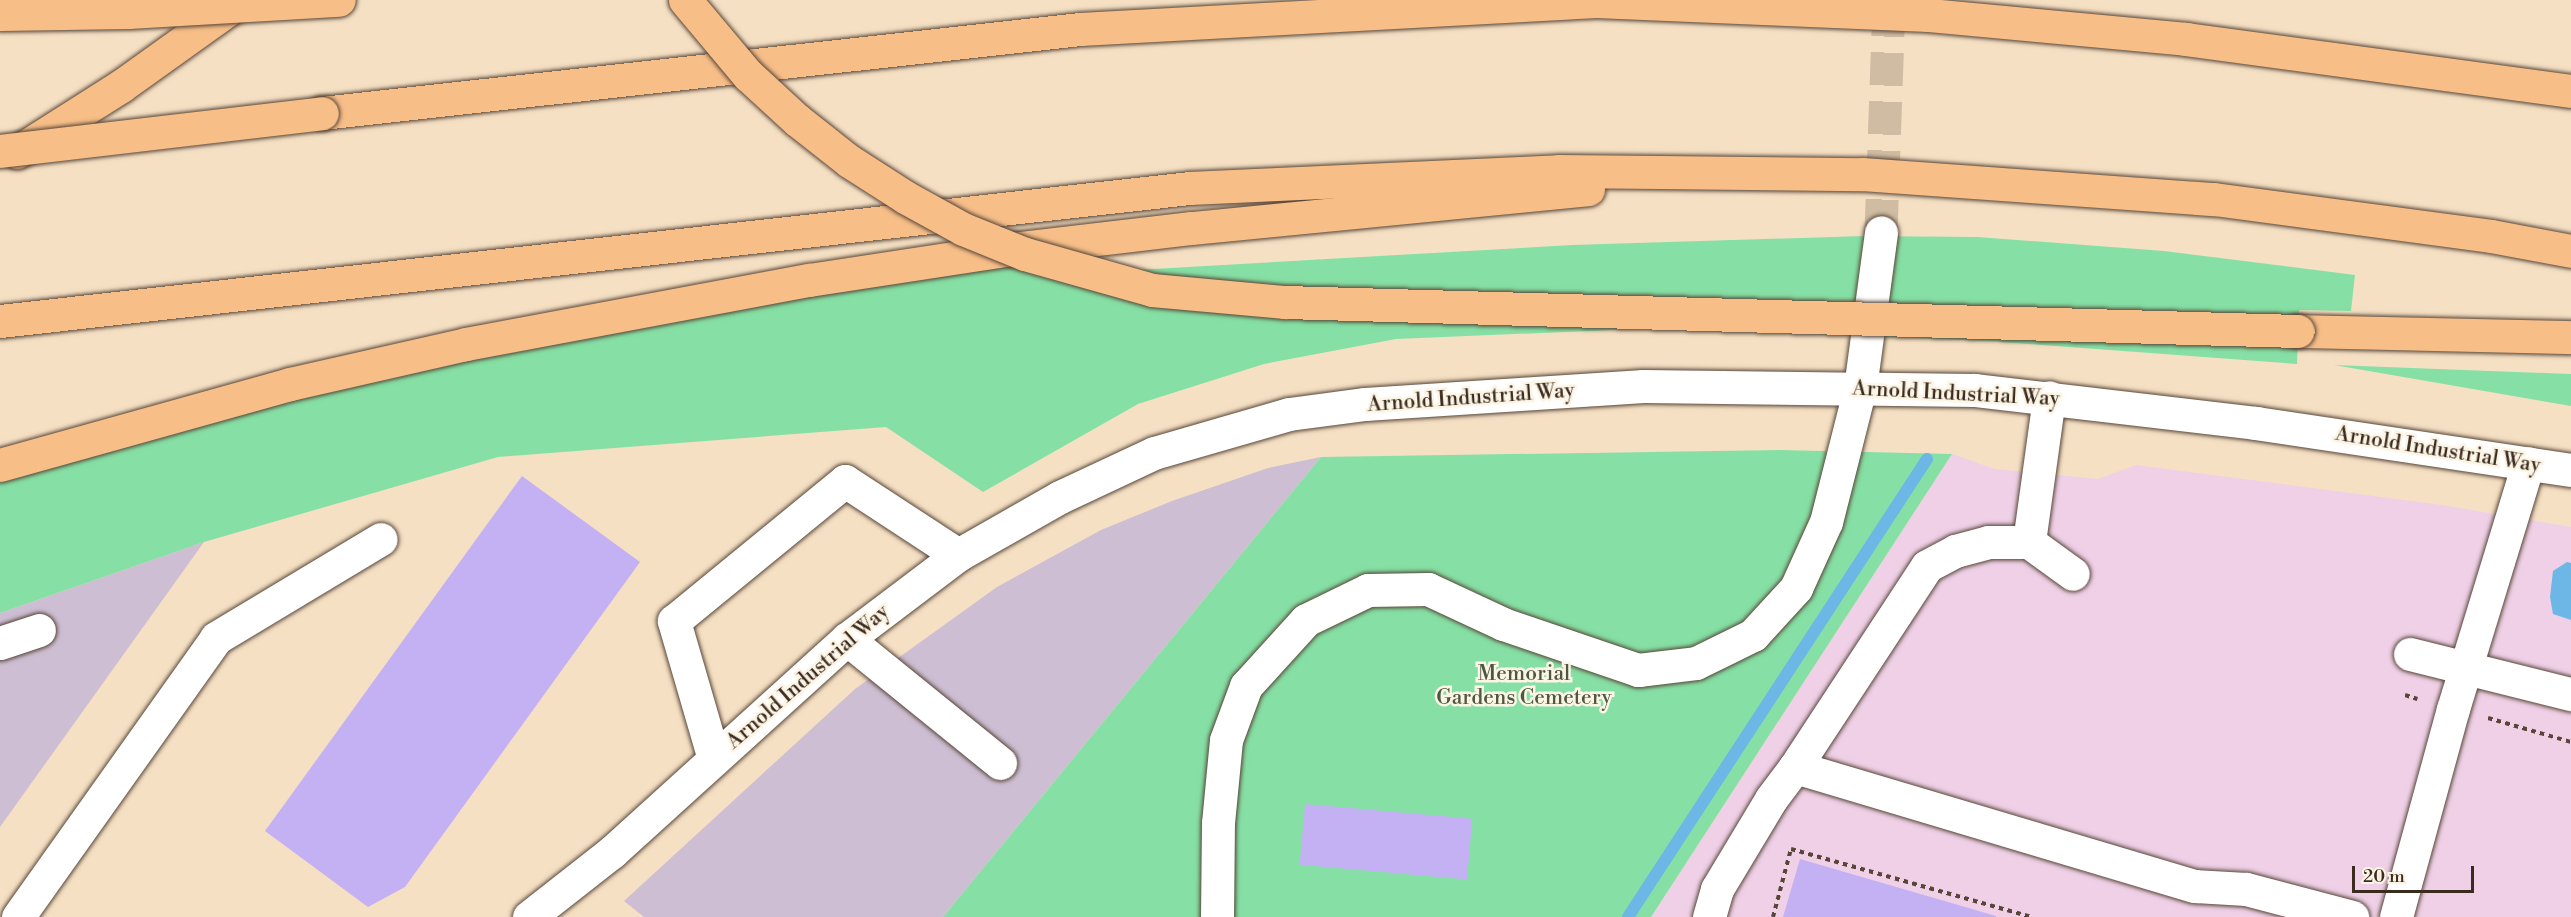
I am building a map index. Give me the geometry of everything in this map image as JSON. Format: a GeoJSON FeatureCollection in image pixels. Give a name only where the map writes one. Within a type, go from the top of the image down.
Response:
{"type":"FeatureCollection","features":[{"type":"Feature","properties":{"kind":"highway"},"geometry":{"type":"LineString","coordinates":[[0,162],[121,86],[241,0]]}},
{"type":"Feature","properties":{"kind":"highway"},"geometry":{"type":"LineString","coordinates":[[0,14],[128,12],[339,0]]}},
{"type":"Feature","properties":{"kind":"highway"},"geometry":{"type":"LineString","coordinates":[[685,0],[748,75],[797,120],[849,161],[905,197],[963,229],[1025,254],[1152,290],[1218,298],[1297,302],[2571,337]]}},
{"type":"Feature","properties":{"kind":"highway"},"geometry":{"type":"LineString","coordinates":[[0,151],[1080,29],[1593,1],[1929,15],[2186,39],[2571,91]]}},
{"type":"Feature","properties":{"kind":"highway"},"geometry":{"type":"LineString","coordinates":[[0,321],[1189,188],[1559,171],[1751,172],[1929,178],[2214,199],[2491,236],[2571,251]]}},
{"type":"Feature","properties":{"kind":"highway"},"geometry":{"type":"LineString","coordinates":[[0,465],[312,379],[477,342],[797,282],[1004,250],[1168,231],[1751,172]]}},
{"type":"Feature","properties":{"kind":"street"},"geometry":{"type":"LineString","coordinates":[[1217,917],[1218,823],[1226,740],[1246,687],[1306,620],[1368,590],[1428,589],[1503,624],[1638,670],[1696,663],[1753,635],[1796,588],[1827,522],[1860,388],[1881,232]]}},
{"type":"Feature","properties":{"kind":"street","name":"Arnold Industrial Way"},"geometry":{"type":"LineString","coordinates":[[529,917],[612,852],[847,639],[958,555],[1060,496],[1154,453],[1289,414],[1365,404],[1643,386],[1975,390],[2049,397],[2571,470]]}},
{"type":"Feature","properties":{"kind":"street"},"geometry":{"type":"LineString","coordinates":[[2029,542],[2049,397]]}},
{"type":"Feature","properties":{"kind":"street"},"geometry":{"type":"LineString","coordinates":[[2396,917],[2466,667],[2528,463]]}},
{"type":"Feature","properties":{"kind":"street"},"geometry":{"type":"LineString","coordinates":[[714,759],[674,621],[845,481],[958,555]]}},
{"type":"Feature","properties":{"kind":"street"},"geometry":{"type":"LineString","coordinates":[[18,917],[216,638],[381,539]]}},
{"type":"Feature","properties":{"kind":"street"},"geometry":{"type":"LineString","coordinates":[[1709,917],[1717,889],[1771,799],[1795,767],[1927,566],[1955,551],[1988,542],[2029,542],[2073,574]]}},
{"type":"Feature","properties":{"kind":"street"},"geometry":{"type":"LineString","coordinates":[[0,643],[39,630]]}},
{"type":"Feature","properties":{"kind":"street"},"geometry":{"type":"LineString","coordinates":[[847,639],[1000,763]]}},
{"type":"Feature","properties":{"kind":"street"},"geometry":{"type":"LineString","coordinates":[[2410,654],[2571,694]]}},
{"type":"Feature","properties":{"kind":"street"},"geometry":{"type":"LineString","coordinates":[[1795,767],[2193,886],[2246,889],[2352,917]]}},
{"type":"Feature","properties":{"kind":"path"},"geometry":{"type":"LineString","coordinates":[[1773,917],[1791,849],[2031,917]]}},
{"type":"Feature","properties":{"kind":"shaded area"},"geometry":{"type":"Polygon","coordinates":[[[1952,454],[1995,469],[2098,479],[2136,465],[2442,505],[2571,527],[2571,917],[1651,917],[1952,454]]]}},
{"type":"Feature","properties":{"kind":"shaded area"},"geometry":{"type":"Polygon","coordinates":[[[1321,457],[943,917],[644,917],[624,901],[855,689],[997,587],[1101,530],[1172,501],[1268,468],[1321,457]]]}},
{"type":"Feature","properties":{"kind":"shaded area"},"geometry":{"type":"Polygon","coordinates":[[[204,542],[0,827],[0,613],[204,542]]]}},
{"type":"Feature","properties":{"kind":"green space"},"geometry":{"type":"Polygon","coordinates":[[[1863,236],[1977,237],[2164,251],[2355,275],[2351,311],[2299,310],[2297,364],[1988,341],[1661,328],[1396,339],[1264,364],[1138,404],[983,492],[886,427],[498,457],[204,542],[0,613],[0,465],[147,422],[1004,250],[1100,272],[1572,245],[1863,236]]]}},
{"type":"Feature","properties":{"kind":"green space"},"geometry":{"type":"Polygon","coordinates":[[[2334,365],[2571,374],[2571,406],[2334,365]]]}},
{"type":"Feature","properties":{"kind":"green space","name":"Memorial Gardens Cemetery"},"geometry":{"type":"Polygon","coordinates":[[[1780,450],[1952,454],[1651,917],[943,917],[1321,457],[1780,450]]]}},
{"type":"Feature","properties":{"kind":"water"},"geometry":{"type":"Polygon","coordinates":[[[2567,562],[2571,563],[2571,620],[2553,614],[2550,597],[2553,571],[2567,562]]]}},
{"type":"Feature","properties":{"kind":"building"},"geometry":{"type":"Polygon","coordinates":[[[522,476],[640,562],[405,887],[368,907],[265,831],[522,476]]]}},
{"type":"Feature","properties":{"kind":"building"},"geometry":{"type":"Polygon","coordinates":[[[1305,804],[1472,819],[1467,879],[1300,865],[1305,804]]]}},
{"type":"Feature","properties":{"kind":"building"},"geometry":{"type":"Polygon","coordinates":[[[1800,859],[1996,916],[1996,917],[1783,917],[1800,859]]]}},
{"type":"Feature","properties":{"kind":"waterway"},"geometry":{"type":"LineString","coordinates":[[1628,917],[1927,459]]}},
{"type":"Feature","properties":{"kind":"tunnel"},"geometry":{"type":"LineString","coordinates":[[1881,232],[1889,0]]}}]}
